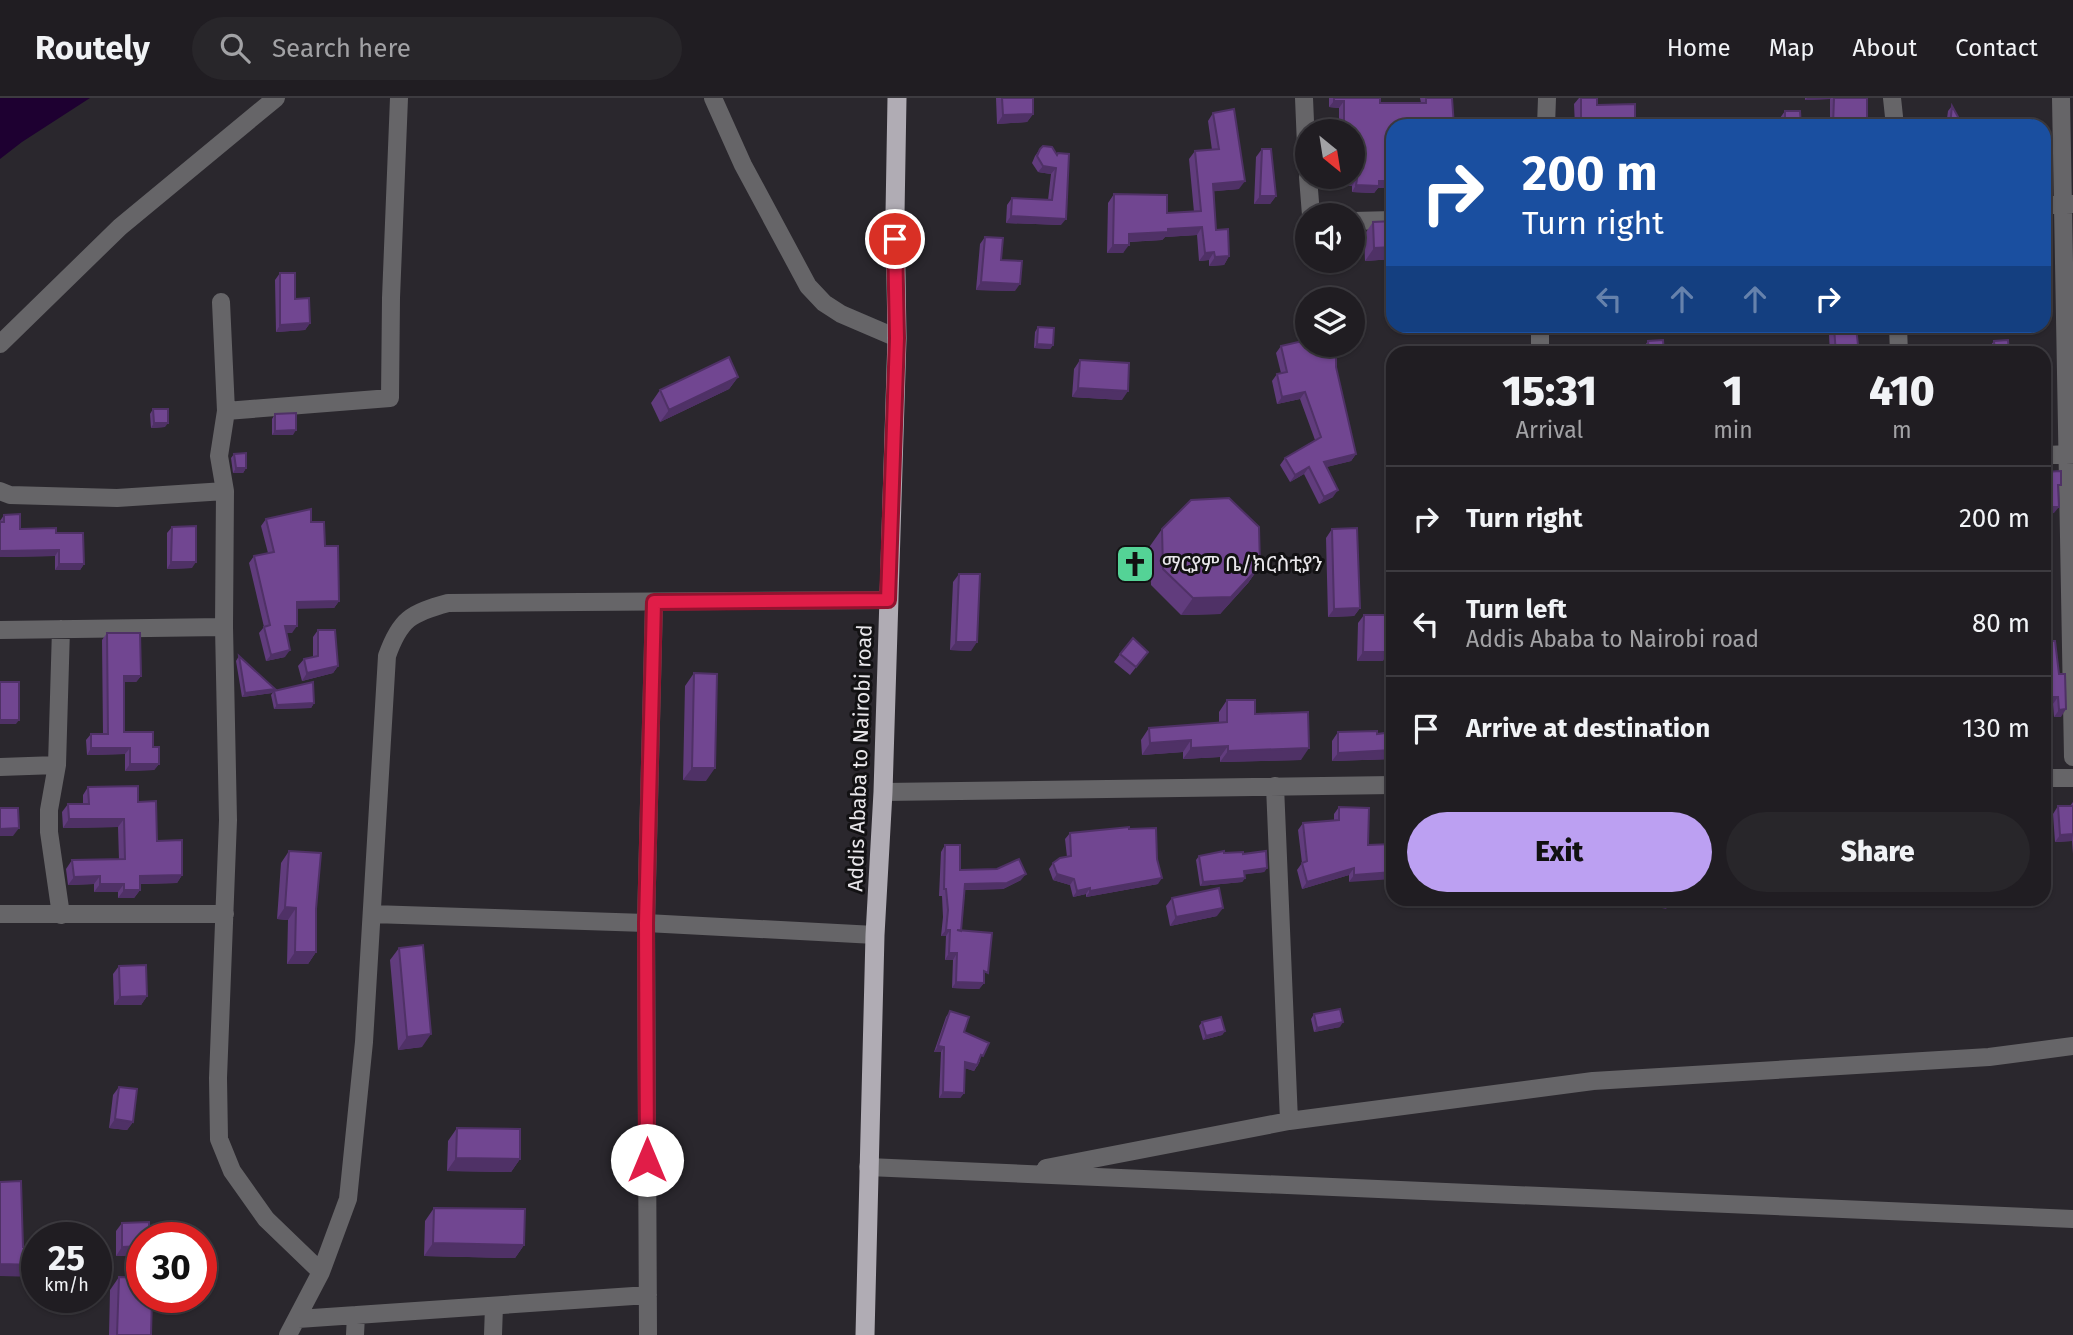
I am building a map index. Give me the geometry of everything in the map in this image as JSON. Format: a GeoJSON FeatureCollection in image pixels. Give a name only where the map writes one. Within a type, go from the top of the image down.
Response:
{"type":"FeatureCollection","features":[{"type":"Feature","properties":{"kind":"highway","name":"Addis Ababa to Nairobi road"},"geometry":{"type":"LineString","coordinates":[[865,1335],[875,935],[883,792],[897,338],[897,98]]}},
{"type":"Feature","properties":{"kind":"street"},"geometry":{"type":"LineString","coordinates":[[0,344],[120,227],[276,98]]}},
{"type":"Feature","properties":{"kind":"street"},"geometry":{"type":"LineString","coordinates":[[226,411],[390,398],[399,98]]}},
{"type":"Feature","properties":{"kind":"street"},"geometry":{"type":"LineString","coordinates":[[713,98],[743,165],[808,286],[824,303],[841,314],[897,338]]}},
{"type":"Feature","properties":{"kind":"street"},"geometry":{"type":"LineString","coordinates":[[1304,98],[1305,119]]}},
{"type":"Feature","properties":{"kind":"street"},"geometry":{"type":"LineString","coordinates":[[1546,119],[1547,98]]}},
{"type":"Feature","properties":{"kind":"street"},"geometry":{"type":"LineString","coordinates":[[1892,98],[1894,119]]}},
{"type":"Feature","properties":{"kind":"street"},"geometry":{"type":"LineString","coordinates":[[2061,98],[2073,757]]}},
{"type":"Feature","properties":{"kind":"street"},"geometry":{"type":"LineString","coordinates":[[2051,205],[2073,204]]}},
{"type":"Feature","properties":{"kind":"street"},"geometry":{"type":"LineString","coordinates":[[1365,221],[1386,220]]}},
{"type":"Feature","properties":{"kind":"street"},"geometry":{"type":"LineString","coordinates":[[221,302],[226,411],[219,456],[225,491],[224,627],[228,820],[218,1077],[219,1139],[232,1171],[266,1219],[321,1272]]}},
{"type":"Feature","properties":{"kind":"street"},"geometry":{"type":"LineString","coordinates":[[2051,455],[2073,454]]}},
{"type":"Feature","properties":{"kind":"street"},"geometry":{"type":"LineString","coordinates":[[0,491],[10,495],[117,498],[225,491]]}},
{"type":"Feature","properties":{"kind":"street"},"geometry":{"type":"LineString","coordinates":[[288,1335],[321,1272],[348,1199],[364,1042],[387,656],[396,630],[420,610],[448,603],[888,600]]}},
{"type":"Feature","properties":{"kind":"street"},"geometry":{"type":"LineString","coordinates":[[648,1335],[646,923],[654,602]]}},
{"type":"Feature","properties":{"kind":"street"},"geometry":{"type":"LineString","coordinates":[[0,630],[224,627]]}},
{"type":"Feature","properties":{"kind":"street"},"geometry":{"type":"LineString","coordinates":[[61,629],[57,765],[49,832],[61,915]]}},
{"type":"Feature","properties":{"kind":"street"},"geometry":{"type":"LineString","coordinates":[[0,767],[57,765]]}},
{"type":"Feature","properties":{"kind":"street"},"geometry":{"type":"LineString","coordinates":[[2051,778],[2073,778]]}},
{"type":"Feature","properties":{"kind":"street"},"geometry":{"type":"LineString","coordinates":[[883,792],[1386,785]]}},
{"type":"Feature","properties":{"kind":"street"},"geometry":{"type":"LineString","coordinates":[[1275,786],[1289,1121]]}},
{"type":"Feature","properties":{"kind":"street"},"geometry":{"type":"LineString","coordinates":[[0,914],[225,914]]}},
{"type":"Feature","properties":{"kind":"street"},"geometry":{"type":"LineString","coordinates":[[372,914],[646,923],[875,935]]}},
{"type":"Feature","properties":{"kind":"street"},"geometry":{"type":"LineString","coordinates":[[1014,1174],[1289,1121],[1593,1081],[1989,1057],[2073,1046]]}},
{"type":"Feature","properties":{"kind":"street"},"geometry":{"type":"LineString","coordinates":[[868,1167],[2073,1219]]}},
{"type":"Feature","properties":{"kind":"street"},"geometry":{"type":"LineString","coordinates":[[298,1319],[648,1295]]}},
{"type":"Feature","properties":{"kind":"street"},"geometry":{"type":"LineString","coordinates":[[493,1335],[494,1306]]}},
{"type":"Feature","properties":{"kind":"street"},"geometry":{"type":"LineString","coordinates":[[355,1335],[356,1315]]}},
{"type":"Feature","properties":{"kind":"shaded area"},"geometry":{"type":"Polygon","coordinates":[[[0,98],[90,98],[0,159],[0,98]]]}},
{"type":"Feature","properties":{"kind":"building"},"geometry":{"type":"Polygon","coordinates":[[[1002,98],[1033,98],[1033,114],[1003,115],[1002,98]]]}},
{"type":"Feature","properties":{"kind":"building"},"geometry":{"type":"Polygon","coordinates":[[[1334,98],[1380,98],[1380,103],[1426,103],[1426,98],[1452,98],[1454,119],[1386,119],[1386,181],[1379,181],[1379,186],[1365,185],[1365,119],[1344,119],[1344,101],[1334,101],[1334,98]]]}},
{"type":"Feature","properties":{"kind":"building"},"geometry":{"type":"Polygon","coordinates":[[[1581,98],[1597,98],[1597,105],[1635,104],[1635,119],[1581,119],[1581,98]]]}},
{"type":"Feature","properties":{"kind":"building"},"geometry":{"type":"Polygon","coordinates":[[[1834,98],[1867,98],[1867,119],[1833,119],[1834,98]]]}},
{"type":"Feature","properties":{"kind":"building"},"geometry":{"type":"Polygon","coordinates":[[[1952,106],[1959,119],[1951,119],[1952,106]]]}},
{"type":"Feature","properties":{"kind":"building"},"geometry":{"type":"Polygon","coordinates":[[[1234,109],[1245,181],[1213,184],[1216,230],[1228,229],[1229,256],[1215,257],[1214,252],[1205,253],[1202,227],[1129,234],[1129,245],[1113,245],[1114,194],[1167,195],[1167,213],[1201,211],[1195,151],[1219,149],[1213,113],[1234,109]]]}},
{"type":"Feature","properties":{"kind":"building"},"geometry":{"type":"Polygon","coordinates":[[[1785,111],[1800,111],[1801,119],[1785,119],[1785,111]]]}},
{"type":"Feature","properties":{"kind":"building"},"geometry":{"type":"Polygon","coordinates":[[[1043,146],[1052,147],[1057,155],[1069,154],[1066,219],[1011,216],[1012,198],[1052,200],[1056,168],[1043,166],[1037,156],[1043,146]]]}},
{"type":"Feature","properties":{"kind":"building"},"geometry":{"type":"Polygon","coordinates":[[[1262,149],[1271,149],[1276,196],[1260,196],[1262,149]]]}},
{"type":"Feature","properties":{"kind":"building"},"geometry":{"type":"Polygon","coordinates":[[[1386,221],[1386,247],[1374,248],[1373,222],[1386,221]]]}},
{"type":"Feature","properties":{"kind":"building"},"geometry":{"type":"Polygon","coordinates":[[[985,237],[1003,238],[1001,260],[1022,261],[1020,284],[981,282],[985,237]]]}},
{"type":"Feature","properties":{"kind":"building"},"geometry":{"type":"Polygon","coordinates":[[[280,273],[295,273],[295,299],[309,298],[310,323],[280,325],[280,273]]]}},
{"type":"Feature","properties":{"kind":"building"},"geometry":{"type":"Polygon","coordinates":[[[1038,327],[1054,328],[1053,345],[1037,344],[1038,327]]]}},
{"type":"Feature","properties":{"kind":"building"},"geometry":{"type":"Polygon","coordinates":[[[1834,333],[1857,333],[1858,346],[1835,346],[1834,333]]]}},
{"type":"Feature","properties":{"kind":"building"},"geometry":{"type":"Polygon","coordinates":[[[1663,340],[1663,346],[1648,346],[1648,341],[1663,340]]]}},
{"type":"Feature","properties":{"kind":"building"},"geometry":{"type":"Polygon","coordinates":[[[2008,340],[2008,346],[1994,346],[1994,341],[2008,340]]]}},
{"type":"Feature","properties":{"kind":"building"},"geometry":{"type":"Polygon","coordinates":[[[1295,343],[1295,357],[1336,357],[1356,454],[1324,462],[1338,490],[1324,497],[1309,467],[1295,475],[1285,458],[1321,437],[1305,392],[1282,397],[1277,374],[1287,372],[1281,346],[1295,343]]]}},
{"type":"Feature","properties":{"kind":"building"},"geometry":{"type":"Polygon","coordinates":[[[729,357],[738,377],[669,410],[660,390],[729,357]]]}},
{"type":"Feature","properties":{"kind":"building"},"geometry":{"type":"Polygon","coordinates":[[[1080,360],[1129,363],[1128,391],[1078,388],[1080,360]]]}},
{"type":"Feature","properties":{"kind":"building"},"geometry":{"type":"Polygon","coordinates":[[[153,409],[168,409],[168,423],[154,423],[153,409]]]}},
{"type":"Feature","properties":{"kind":"building"},"geometry":{"type":"Polygon","coordinates":[[[296,413],[296,430],[275,431],[275,414],[296,413]]]}},
{"type":"Feature","properties":{"kind":"building"},"geometry":{"type":"Polygon","coordinates":[[[246,453],[246,468],[236,468],[234,454],[246,453]]]}},
{"type":"Feature","properties":{"kind":"building"},"geometry":{"type":"Polygon","coordinates":[[[2061,471],[2061,485],[2058,485],[2059,507],[2051,507],[2051,472],[2061,471]]]}},
{"type":"Feature","properties":{"kind":"building"},"geometry":{"type":"Polygon","coordinates":[[[1229,498],[1259,527],[1260,566],[1231,597],[1193,598],[1163,569],[1162,529],[1191,500],[1229,498]]]}},
{"type":"Feature","properties":{"kind":"building"},"geometry":{"type":"Polygon","coordinates":[[[311,509],[311,522],[324,522],[325,546],[338,546],[339,601],[297,602],[297,626],[285,626],[290,650],[271,655],[264,627],[270,625],[254,556],[274,552],[266,519],[311,509]]]}},
{"type":"Feature","properties":{"kind":"building"},"geometry":{"type":"Polygon","coordinates":[[[20,514],[20,529],[56,528],[56,533],[83,533],[84,564],[59,564],[59,550],[0,551],[0,522],[4,522],[4,515],[20,514]]]}},
{"type":"Feature","properties":{"kind":"building"},"geometry":{"type":"Polygon","coordinates":[[[196,526],[196,562],[171,562],[172,527],[196,526]]]}},
{"type":"Feature","properties":{"kind":"building"},"geometry":{"type":"Polygon","coordinates":[[[1357,528],[1360,608],[1334,609],[1332,529],[1357,528]]]}},
{"type":"Feature","properties":{"kind":"building"},"geometry":{"type":"Polygon","coordinates":[[[959,574],[980,574],[977,642],[956,642],[959,574]]]}},
{"type":"Feature","properties":{"kind":"building"},"geometry":{"type":"Polygon","coordinates":[[[1364,615],[1386,615],[1386,652],[1363,652],[1364,615]]]}},
{"type":"Feature","properties":{"kind":"building"},"geometry":{"type":"Polygon","coordinates":[[[318,630],[335,630],[338,666],[307,673],[304,659],[318,656],[318,630]]]}},
{"type":"Feature","properties":{"kind":"building"},"geometry":{"type":"Polygon","coordinates":[[[107,633],[140,633],[141,676],[124,676],[124,732],[153,732],[153,747],[159,747],[159,764],[130,764],[130,748],[91,748],[91,734],[108,734],[107,633]]]}},
{"type":"Feature","properties":{"kind":"building"},"geometry":{"type":"Polygon","coordinates":[[[1133,638],[1148,652],[1136,667],[1120,654],[1133,638]]]}},
{"type":"Feature","properties":{"kind":"building"},"geometry":{"type":"Polygon","coordinates":[[[2051,641],[2055,641],[2059,674],[2065,674],[2066,709],[2059,710],[2058,697],[2051,697],[2051,641]]]}},
{"type":"Feature","properties":{"kind":"building"},"geometry":{"type":"Polygon","coordinates":[[[239,656],[275,689],[245,693],[239,656]]]}},
{"type":"Feature","properties":{"kind":"building"},"geometry":{"type":"Polygon","coordinates":[[[694,673],[717,674],[715,768],[692,768],[694,673]]]}},
{"type":"Feature","properties":{"kind":"building"},"geometry":{"type":"Polygon","coordinates":[[[0,682],[19,682],[19,720],[0,720],[0,682]]]}},
{"type":"Feature","properties":{"kind":"building"},"geometry":{"type":"Polygon","coordinates":[[[313,682],[314,703],[277,705],[274,691],[313,682]]]}},
{"type":"Feature","properties":{"kind":"building"},"geometry":{"type":"Polygon","coordinates":[[[1227,700],[1255,700],[1255,714],[1308,712],[1309,748],[1228,751],[1228,746],[1191,748],[1191,740],[1150,743],[1149,728],[1227,722],[1227,700]]]}},
{"type":"Feature","properties":{"kind":"building"},"geometry":{"type":"Polygon","coordinates":[[[1338,732],[1386,733],[1386,750],[1338,753],[1338,732]]]}},
{"type":"Feature","properties":{"kind":"building"},"geometry":{"type":"Polygon","coordinates":[[[138,786],[138,802],[156,801],[157,841],[182,840],[182,875],[140,876],[140,890],[124,890],[124,884],[100,884],[100,876],[74,877],[72,860],[125,859],[124,819],[69,819],[68,804],[89,804],[88,787],[138,786]]]}},
{"type":"Feature","properties":{"kind":"building"},"geometry":{"type":"Polygon","coordinates":[[[2058,806],[2073,806],[2073,834],[2060,835],[2058,806]]]}},
{"type":"Feature","properties":{"kind":"building"},"geometry":{"type":"Polygon","coordinates":[[[1339,807],[1369,808],[1368,845],[1386,844],[1386,873],[1354,875],[1354,868],[1307,882],[1302,863],[1307,861],[1303,823],[1339,820],[1339,807]]]}},
{"type":"Feature","properties":{"kind":"building"},"geometry":{"type":"Polygon","coordinates":[[[0,808],[18,808],[19,828],[0,829],[0,808]]]}},
{"type":"Feature","properties":{"kind":"building"},"geometry":{"type":"Polygon","coordinates":[[[1129,827],[1156,828],[1157,859],[1162,878],[1077,891],[1074,879],[1057,874],[1053,863],[1060,858],[1071,856],[1070,833],[1129,827]]]}},
{"type":"Feature","properties":{"kind":"building"},"geometry":{"type":"Polygon","coordinates":[[[945,845],[960,845],[960,870],[997,869],[1019,859],[1026,874],[1007,883],[965,884],[961,930],[992,933],[988,973],[984,971],[984,983],[956,982],[957,953],[949,953],[950,930],[946,930],[948,910],[944,889],[945,845]]]}},
{"type":"Feature","properties":{"kind":"building"},"geometry":{"type":"Polygon","coordinates":[[[289,851],[321,853],[316,909],[316,952],[295,952],[296,908],[285,907],[289,851]]]}},
{"type":"Feature","properties":{"kind":"building"},"geometry":{"type":"Polygon","coordinates":[[[1224,851],[1243,854],[1266,851],[1267,868],[1244,871],[1245,878],[1203,882],[1199,856],[1224,851]]]}},
{"type":"Feature","properties":{"kind":"building"},"geometry":{"type":"Polygon","coordinates":[[[1219,888],[1223,908],[1176,917],[1172,898],[1219,888]]]}},
{"type":"Feature","properties":{"kind":"building"},"geometry":{"type":"Polygon","coordinates":[[[423,945],[431,1034],[407,1037],[399,948],[423,945]]]}},
{"type":"Feature","properties":{"kind":"building"},"geometry":{"type":"Polygon","coordinates":[[[146,965],[147,996],[120,997],[119,966],[146,965]]]}},
{"type":"Feature","properties":{"kind":"building"},"geometry":{"type":"Polygon","coordinates":[[[1340,1009],[1343,1022],[1317,1028],[1314,1014],[1340,1009]]]}},
{"type":"Feature","properties":{"kind":"building"},"geometry":{"type":"Polygon","coordinates":[[[950,1011],[969,1017],[964,1032],[989,1043],[977,1065],[965,1062],[964,1093],[943,1092],[944,1047],[938,1046],[950,1011]]]}},
{"type":"Feature","properties":{"kind":"building"},"geometry":{"type":"Polygon","coordinates":[[[1221,1017],[1225,1031],[1206,1036],[1202,1022],[1221,1017]]]}},
{"type":"Feature","properties":{"kind":"building"},"geometry":{"type":"Polygon","coordinates":[[[119,1087],[137,1089],[133,1122],[115,1119],[119,1087]]]}},
{"type":"Feature","properties":{"kind":"building"},"geometry":{"type":"Polygon","coordinates":[[[457,1128],[520,1129],[520,1159],[456,1158],[457,1128]]]}},
{"type":"Feature","properties":{"kind":"building"},"geometry":{"type":"Polygon","coordinates":[[[21,1181],[21,1265],[0,1264],[0,1182],[21,1181]]]}},
{"type":"Feature","properties":{"kind":"building"},"geometry":{"type":"Polygon","coordinates":[[[434,1208],[525,1209],[524,1245],[433,1243],[434,1208]]]}},
{"type":"Feature","properties":{"kind":"building"},"geometry":{"type":"Polygon","coordinates":[[[122,1223],[126,1223],[126,1247],[122,1247],[122,1223]]]}},
{"type":"Feature","properties":{"kind":"building"},"geometry":{"type":"Polygon","coordinates":[[[119,1277],[126,1277],[126,1313],[152,1313],[151,1335],[117,1335],[119,1277]]]}},
{"type":"Feature","properties":{"kind":"place","name":"ማርያም ቤ/ክርስቲያን"},"geometry":{"type":"Point","coordinates":[1135,564]}},
{"type":"Feature","properties":{"kind":"route"},"geometry":{"type":"LineString","coordinates":[[647,1160],[646,923],[654,602],[888,600],[897,338],[895,239]]}}]}
